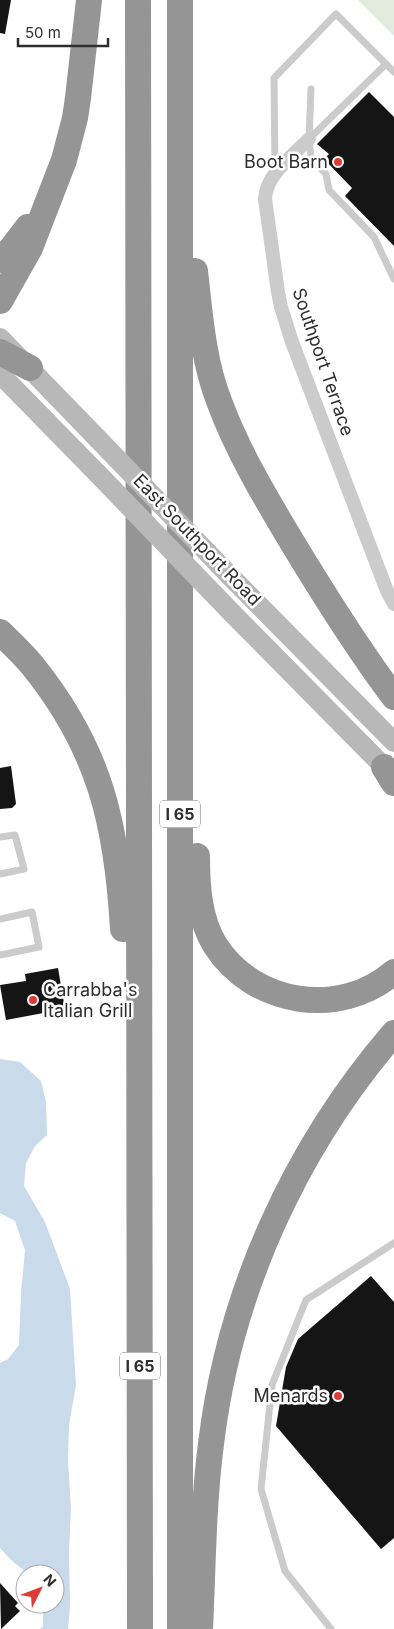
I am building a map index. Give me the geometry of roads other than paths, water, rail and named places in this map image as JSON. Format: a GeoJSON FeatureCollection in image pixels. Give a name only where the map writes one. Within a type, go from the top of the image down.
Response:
{"type":"FeatureCollection","features":[{"type":"Feature","properties":{"kind":"highway"},"geometry":{"type":"LineString","coordinates":[[0,301],[30,248],[64,160],[75,118],[89,0]]}},
{"type":"Feature","properties":{"kind":"highway","name":"I 65"},"geometry":{"type":"LineString","coordinates":[[138,0],[140,1629]]}},
{"type":"Feature","properties":{"kind":"highway","name":"I 65"},"geometry":{"type":"LineString","coordinates":[[180,0],[180,1629]]}},
{"type":"Feature","properties":{"kind":"highway"},"geometry":{"type":"LineString","coordinates":[[180,135],[202,338],[218,400],[243,454],[322,593],[394,697]]}},
{"type":"Feature","properties":{"kind":"highway"},"geometry":{"type":"LineString","coordinates":[[0,260],[12,248],[48,201]]}},
{"type":"Feature","properties":{"kind":"highway"},"geometry":{"type":"LineString","coordinates":[[0,352],[30,368]]}},
{"type":"Feature","properties":{"kind":"highway"},"geometry":{"type":"LineString","coordinates":[[0,632],[31,663],[66,712],[85,746],[101,786],[111,821],[118,863],[124,950],[140,1104]]}},
{"type":"Feature","properties":{"kind":"highway"},"geometry":{"type":"LineString","coordinates":[[180,693],[195,728],[197,883],[203,916],[214,943],[222,954],[251,982],[278,995],[318,1001],[346,998],[362,993],[394,972]]}},
{"type":"Feature","properties":{"kind":"highway"},"geometry":{"type":"LineString","coordinates":[[200,1629],[206,1498],[211,1445],[224,1370],[239,1313],[264,1243],[305,1160],[346,1095],[394,1033]]}},
{"type":"Feature","properties":{"kind":"main road","name":"East Southport Road"},"geometry":{"type":"LineString","coordinates":[[0,338],[394,742]]}},
{"type":"Feature","properties":{"kind":"main road","name":"East Southport Road"},"geometry":{"type":"LineString","coordinates":[[0,374],[391,775]]}},
{"type":"Feature","properties":{"kind":"street","name":"Southport Terrace"},"geometry":{"type":"LineString","coordinates":[[309,139],[275,175],[266,189],[265,199],[281,307],[292,342],[386,591],[394,604]]}},
{"type":"Feature","properties":{"kind":"lane"},"geometry":{"type":"LineString","coordinates":[[275,175],[274,78],[336,14],[394,72]]}},
{"type":"Feature","properties":{"kind":"lane"},"geometry":{"type":"LineString","coordinates":[[309,139],[386,64]]}},
{"type":"Feature","properties":{"kind":"lane"},"geometry":{"type":"LineString","coordinates":[[311,89],[309,139],[311,158],[326,174],[329,190],[374,237],[394,279]]}},
{"type":"Feature","properties":{"kind":"lane"},"geometry":{"type":"LineString","coordinates":[[0,838],[15,835],[24,870],[0,874]]}},
{"type":"Feature","properties":{"kind":"lane"},"geometry":{"type":"LineString","coordinates":[[0,919],[32,912],[39,947],[0,955]]}},
{"type":"Feature","properties":{"kind":"lane"},"geometry":{"type":"LineString","coordinates":[[330,1629],[285,1571],[261,1489],[272,1385],[306,1300],[394,1243]]}},
{"type":"Feature","properties":{"kind":"water"},"geometry":{"type":"Polygon","coordinates":[[[0,1059],[20,1062],[41,1081],[46,1102],[47,1135],[35,1146],[26,1163],[24,1186],[45,1222],[70,1289],[76,1385],[69,1425],[68,1461],[71,1507],[68,1629],[40,1629],[43,1626],[43,1614],[65,1614],[65,1564],[16,1564],[0,1548],[0,1363],[8,1359],[19,1345],[25,1250],[15,1221],[0,1213],[0,1059]]]}},
{"type":"Feature","properties":{"kind":"place","name":"Boot Barn"},"geometry":{"type":"Point","coordinates":[338,162]}},
{"type":"Feature","properties":{"kind":"place","name":"Carrabba's Italian Grill"},"geometry":{"type":"Point","coordinates":[33,1000]}},
{"type":"Feature","properties":{"kind":"place","name":"Menards"},"geometry":{"type":"Point","coordinates":[338,1396]}}]}
